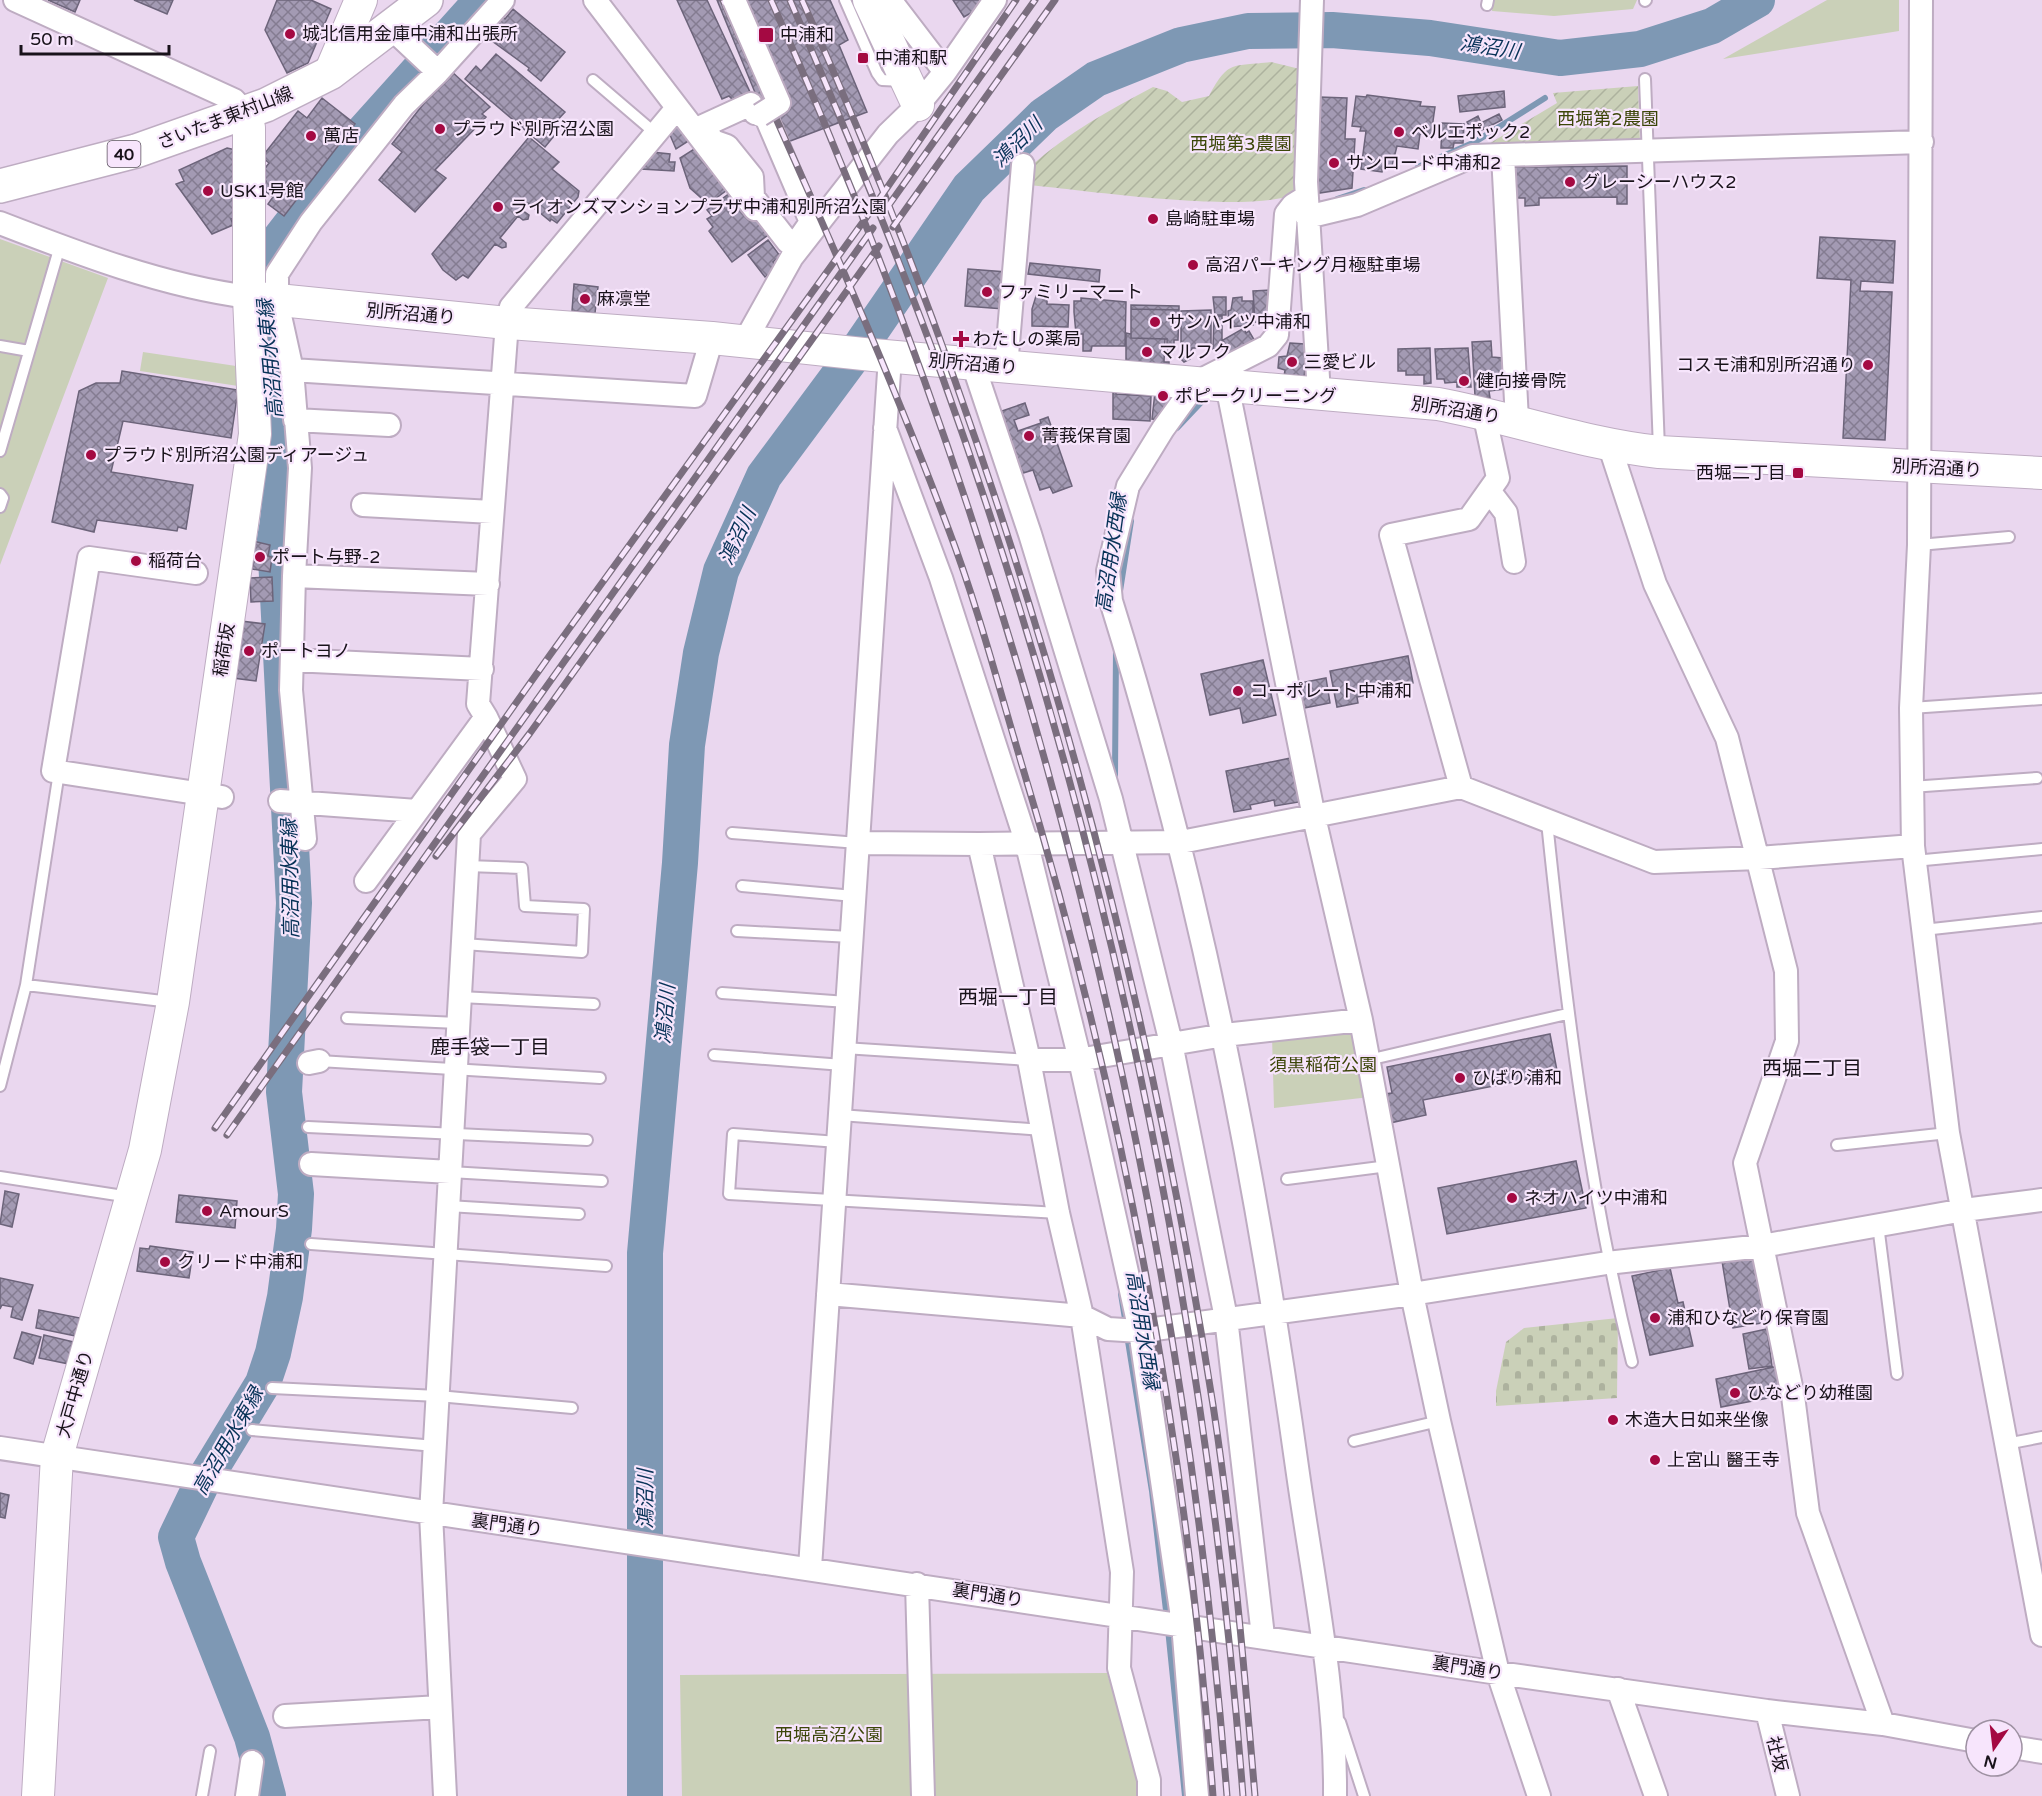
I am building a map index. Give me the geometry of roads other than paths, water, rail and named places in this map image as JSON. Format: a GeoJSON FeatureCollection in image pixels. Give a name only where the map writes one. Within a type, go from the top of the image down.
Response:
{"type":"FeatureCollection","features":[{"type":"Feature","properties":{"kind":"main road","name":"さいたま東村山線"},"geometry":{"type":"LineString","coordinates":[[0,186],[136,151],[288,96],[330,74],[426,0]]}},
{"type":"Feature","properties":{"kind":"street"},"geometry":{"type":"LineString","coordinates":[[15,0],[234,100],[246,113]]}},
{"type":"Feature","properties":{"kind":"street"},"geometry":{"type":"LineString","coordinates":[[330,74],[361,0]]}},
{"type":"Feature","properties":{"kind":"street"},"geometry":{"type":"LineString","coordinates":[[305,839],[293,802],[291,690],[300,468],[292,370],[264,300],[281,264],[404,105],[428,64],[502,0]]}},
{"type":"Feature","properties":{"kind":"street"},"geometry":{"type":"LineString","coordinates":[[595,0],[792,257]]}},
{"type":"Feature","properties":{"kind":"street"},"geometry":{"type":"LineString","coordinates":[[734,0],[779,103],[760,114]]}},
{"type":"Feature","properties":{"kind":"street"},"geometry":{"type":"LineString","coordinates":[[869,0],[913,93]]}},
{"type":"Feature","properties":{"kind":"street"},"geometry":{"type":"LineString","coordinates":[[890,0],[945,72]]}},
{"type":"Feature","properties":{"kind":"street"},"geometry":{"type":"LineString","coordinates":[[1312,0],[1306,207],[1319,394]]}},
{"type":"Feature","properties":{"kind":"street"},"geometry":{"type":"LineString","coordinates":[[1921,0],[1919,545],[1911,708],[1913,854],[1948,1133],[2042,1635]]}},
{"type":"Feature","properties":{"kind":"street"},"geometry":{"type":"LineString","coordinates":[[745,342],[792,257],[888,134],[913,93],[945,72],[990,2]]}},
{"type":"Feature","properties":{"kind":"street"},"geometry":{"type":"LineString","coordinates":[[390,27],[428,64]]}},
{"type":"Feature","properties":{"kind":"street"},"geometry":{"type":"LineString","coordinates":[[751,104],[755,113],[763,110],[810,222],[796,242],[788,242],[753,197],[752,177],[727,146],[713,141],[703,126],[751,104]]}},
{"type":"Feature","properties":{"kind":"street"},"geometry":{"type":"LineString","coordinates":[[445,1796],[431,1514],[469,834],[515,778],[478,704],[507,323],[511,307],[677,108]]}},
{"type":"Feature","properties":{"kind":"street","name":"稲荷坂"},"geometry":{"type":"LineString","coordinates":[[173,1002],[211,796],[255,434],[264,300],[246,113]]}},
{"type":"Feature","properties":{"kind":"street"},"geometry":{"type":"LineString","coordinates":[[1335,1796],[1330,1694],[1276,1312],[1224,1035],[1181,842],[1112,601],[1108,571],[1128,486],[1163,429],[1216,384],[1268,346],[1278,335],[1286,214],[1293,205],[1306,207],[1357,205],[1473,156],[1922,142]]}},
{"type":"Feature","properties":{"kind":"street"},"geometry":{"type":"LineString","coordinates":[[1503,155],[1518,420]]}},
{"type":"Feature","properties":{"kind":"street"},"geometry":{"type":"LineString","coordinates":[[1006,367],[1023,165]]}},
{"type":"Feature","properties":{"kind":"street","name":"別所沼通り"},"geometry":{"type":"LineString","coordinates":[[0,223],[60,246],[204,291],[264,300],[1438,404],[1518,420],[1610,447],[1659,452],[2042,473]]}},
{"type":"Feature","properties":{"kind":"street"},"geometry":{"type":"LineString","coordinates":[[292,370],[695,396],[712,338]]}},
{"type":"Feature","properties":{"kind":"street"},"geometry":{"type":"LineString","coordinates":[[810,1568],[885,428],[879,355]]}},
{"type":"Feature","properties":{"kind":"street"},"geometry":{"type":"LineString","coordinates":[[973,364],[1036,556],[1111,799],[1171,1043],[1226,1318],[1263,1636]]}},
{"type":"Feature","properties":{"kind":"street"},"geometry":{"type":"LineString","coordinates":[[1216,384],[1360,1020],[1412,1294],[1439,1421],[1498,1673],[1539,1796]]}},
{"type":"Feature","properties":{"kind":"street"},"geometry":{"type":"LineString","coordinates":[[1461,787],[1390,535],[1469,519],[1490,492],[1498,478],[1484,412]]}},
{"type":"Feature","properties":{"kind":"street"},"geometry":{"type":"LineString","coordinates":[[295,420],[389,425]]}},
{"type":"Feature","properties":{"kind":"street"},"geometry":{"type":"LineString","coordinates":[[885,428],[941,578],[1026,841],[1072,1060],[1137,1331],[1197,1796]]}},
{"type":"Feature","properties":{"kind":"street"},"geometry":{"type":"LineString","coordinates":[[1610,447],[1655,584],[1727,738],[1786,971],[1787,1041],[1745,1163],[1793,1396],[1808,1513],[1883,1724]]}},
{"type":"Feature","properties":{"kind":"street"},"geometry":{"type":"LineString","coordinates":[[1490,492],[1506,513],[1514,562]]}},
{"type":"Feature","properties":{"kind":"street"},"geometry":{"type":"LineString","coordinates":[[363,505],[492,512]]}},
{"type":"Feature","properties":{"kind":"street"},"geometry":{"type":"LineString","coordinates":[[196,573],[89,558],[53,771],[211,796]]}},
{"type":"Feature","properties":{"kind":"street"},"geometry":{"type":"LineString","coordinates":[[294,576],[488,584]]}},
{"type":"Feature","properties":{"kind":"street"},"geometry":{"type":"LineString","coordinates":[[292,660],[482,669]]}},
{"type":"Feature","properties":{"kind":"street"},"geometry":{"type":"LineString","coordinates":[[366,881],[486,717]]}},
{"type":"Feature","properties":{"kind":"street"},"geometry":{"type":"LineString","coordinates":[[858,843],[1181,842],[1461,787],[1654,862],[1913,854]]}},
{"type":"Feature","properties":{"kind":"street"},"geometry":{"type":"LineString","coordinates":[[293,802],[417,811]]}},
{"type":"Feature","properties":{"kind":"street"},"geometry":{"type":"LineString","coordinates":[[979,844],[1029,1060],[1058,1213],[1082,1316],[1122,1572],[1119,1668],[1149,1780],[1149,1796]]}},
{"type":"Feature","properties":{"kind":"street","name":"大戸中通り"},"geometry":{"type":"LineString","coordinates":[[38,1796],[57,1456],[145,1150],[173,1002]]}},
{"type":"Feature","properties":{"kind":"street"},"geometry":{"type":"LineString","coordinates":[[1029,1060],[1072,1060],[1224,1035],[1360,1020]]}},
{"type":"Feature","properties":{"kind":"street"},"geometry":{"type":"LineString","coordinates":[[311,1164],[450,1172]]}},
{"type":"Feature","properties":{"kind":"street"},"geometry":{"type":"LineString","coordinates":[[828,1294],[1082,1316],[1108,1329],[1137,1331],[1412,1294],[1607,1263],[1762,1246],[1964,1210],[2042,1200]]}},
{"type":"Feature","properties":{"kind":"street","name":"裏門通り"},"geometry":{"type":"LineString","coordinates":[[0,1448],[183,1474],[431,1514],[1173,1622],[1498,1673],[1767,1712],[1883,1724],[1964,1739]]}},
{"type":"Feature","properties":{"kind":"street"},"geometry":{"type":"LineString","coordinates":[[917,1584],[923,1796]]}},
{"type":"Feature","properties":{"kind":"street"},"geometry":{"type":"LineString","coordinates":[[1618,1689],[1656,1796]]}},
{"type":"Feature","properties":{"kind":"street"},"geometry":{"type":"LineString","coordinates":[[285,1716],[440,1707]]}},
{"type":"Feature","properties":{"kind":"street","name":"社坂"},"geometry":{"type":"LineString","coordinates":[[1767,1712],[1788,1796]]}},
{"type":"Feature","properties":{"kind":"street"},"geometry":{"type":"LineString","coordinates":[[2024,1749],[2042,1752]]}},
{"type":"Feature","properties":{"kind":"street"},"geometry":{"type":"LineString","coordinates":[[247,1796],[252,1762]]}},
{"type":"Feature","properties":{"kind":"lane"},"geometry":{"type":"LineString","coordinates":[[845,0],[882,80],[913,93]]}},
{"type":"Feature","properties":{"kind":"lane"},"geometry":{"type":"LineString","coordinates":[[1645,79],[1659,452]]}},
{"type":"Feature","properties":{"kind":"lane"},"geometry":{"type":"LineString","coordinates":[[593,80],[655,133]]}},
{"type":"Feature","properties":{"kind":"lane"},"geometry":{"type":"LineString","coordinates":[[0,451],[60,246]]}},
{"type":"Feature","properties":{"kind":"lane"},"geometry":{"type":"LineString","coordinates":[[0,346],[29,351]]}},
{"type":"Feature","properties":{"kind":"lane"},"geometry":{"type":"LineString","coordinates":[[0,494],[3,498],[0,507]]}},
{"type":"Feature","properties":{"kind":"lane"},"geometry":{"type":"LineString","coordinates":[[1919,545],[2009,537]]}},
{"type":"Feature","properties":{"kind":"lane"},"geometry":{"type":"LineString","coordinates":[[1911,708],[2042,699]]}},
{"type":"Feature","properties":{"kind":"lane"},"geometry":{"type":"LineString","coordinates":[[0,1086],[26,985],[59,772]]}},
{"type":"Feature","properties":{"kind":"lane"},"geometry":{"type":"LineString","coordinates":[[1911,787],[2037,778]]}},
{"type":"Feature","properties":{"kind":"lane"},"geometry":{"type":"LineString","coordinates":[[1547,822],[1567,1014],[1607,1263],[1632,1362]]}},
{"type":"Feature","properties":{"kind":"lane"},"geometry":{"type":"LineString","coordinates":[[732,833],[858,843]]}},
{"type":"Feature","properties":{"kind":"lane"},"geometry":{"type":"LineString","coordinates":[[1913,854],[2042,849]]}},
{"type":"Feature","properties":{"kind":"lane"},"geometry":{"type":"LineString","coordinates":[[463,944],[582,952],[584,920],[584,909],[525,906],[522,868],[467,866]]}},
{"type":"Feature","properties":{"kind":"lane"},"geometry":{"type":"LineString","coordinates":[[742,886],[854,896]]}},
{"type":"Feature","properties":{"kind":"lane"},"geometry":{"type":"LineString","coordinates":[[1923,930],[2042,917]]}},
{"type":"Feature","properties":{"kind":"lane"},"geometry":{"type":"LineString","coordinates":[[737,931],[851,937]]}},
{"type":"Feature","properties":{"kind":"lane"},"geometry":{"type":"LineString","coordinates":[[26,985],[173,1002]]}},
{"type":"Feature","properties":{"kind":"lane"},"geometry":{"type":"LineString","coordinates":[[722,993],[847,1002]]}},
{"type":"Feature","properties":{"kind":"lane"},"geometry":{"type":"LineString","coordinates":[[460,997],[594,1004]]}},
{"type":"Feature","properties":{"kind":"lane"},"geometry":{"type":"LineString","coordinates":[[1368,1060],[1567,1014]]}},
{"type":"Feature","properties":{"kind":"lane"},"geometry":{"type":"LineString","coordinates":[[346,1018],[458,1023]]}},
{"type":"Feature","properties":{"kind":"lane"},"geometry":{"type":"LineString","coordinates":[[714,1055],[1029,1060]]}},
{"type":"Feature","properties":{"kind":"lane"},"geometry":{"type":"LineString","coordinates":[[314,1062],[600,1078]]}},
{"type":"Feature","properties":{"kind":"lane"},"geometry":{"type":"LineString","coordinates":[[840,1115],[1042,1130]]}},
{"type":"Feature","properties":{"kind":"lane"},"geometry":{"type":"LineString","coordinates":[[308,1127],[587,1140]]}},
{"type":"Feature","properties":{"kind":"lane"},"geometry":{"type":"LineString","coordinates":[[1837,1145],[1948,1133]]}},
{"type":"Feature","properties":{"kind":"lane"},"geometry":{"type":"LineString","coordinates":[[838,1142],[733,1134],[729,1194],[1058,1213]]}},
{"type":"Feature","properties":{"kind":"lane"},"geometry":{"type":"LineString","coordinates":[[1287,1179],[1388,1166]]}},
{"type":"Feature","properties":{"kind":"lane"},"geometry":{"type":"LineString","coordinates":[[450,1172],[602,1181]]}},
{"type":"Feature","properties":{"kind":"lane"},"geometry":{"type":"LineString","coordinates":[[0,1177],[131,1197]]}},
{"type":"Feature","properties":{"kind":"lane"},"geometry":{"type":"LineString","coordinates":[[448,1206],[579,1214]]}},
{"type":"Feature","properties":{"kind":"lane"},"geometry":{"type":"LineString","coordinates":[[1878,1225],[1897,1374]]}},
{"type":"Feature","properties":{"kind":"lane"},"geometry":{"type":"LineString","coordinates":[[311,1244],[606,1266]]}},
{"type":"Feature","properties":{"kind":"lane"},"geometry":{"type":"LineString","coordinates":[[272,1388],[438,1396],[572,1408]]}},
{"type":"Feature","properties":{"kind":"lane"},"geometry":{"type":"LineString","coordinates":[[1354,1441],[1439,1421]]}},
{"type":"Feature","properties":{"kind":"lane"},"geometry":{"type":"LineString","coordinates":[[252,1430],[435,1446]]}},
{"type":"Feature","properties":{"kind":"lane"},"geometry":{"type":"LineString","coordinates":[[2006,1444],[2042,1437]]}},
{"type":"Feature","properties":{"kind":"lane"},"geometry":{"type":"LineString","coordinates":[[1330,1694],[1364,1796]]}},
{"type":"Feature","properties":{"kind":"lane"},"geometry":{"type":"LineString","coordinates":[[202,1796],[210,1751]]}},
{"type":"Feature","properties":{"kind":"waterway","name":"高沼用水東縁"},"geometry":{"type":"LineString","coordinates":[[268,1796],[252,1737],[183,1562],[176,1537],[201,1485],[263,1383],[273,1353],[285,1297],[294,1229],[296,1194],[284,1092],[294,903],[275,539],[279,510],[279,453],[265,337],[263,274],[268,254],[358,138],[482,0]]}},
{"type":"Feature","properties":{"kind":"waterway","name":"鴻沼川"},"geometry":{"type":"LineString","coordinates":[[645,1796],[645,1253],[680,863],[687,745],[701,653],[721,571],[764,476],[862,344],[969,188],[1044,115],[1096,79],[1181,45],[1248,31],[1332,30],[1430,38],[1560,58],[1640,49],[1712,26],[1757,0]]}},
{"type":"Feature","properties":{"kind":"waterway","name":"高沼用水西縁"},"geometry":{"type":"LineString","coordinates":[[1418,167],[1475,142],[1545,98]]}},
{"type":"Feature","properties":{"kind":"waterway","name":"高沼用水西縁"},"geometry":{"type":"LineString","coordinates":[[1337,199],[1364,190]]}},
{"type":"Feature","properties":{"kind":"waterway","name":"高沼用水西縁"},"geometry":{"type":"LineString","coordinates":[[1177,428],[1209,394]]}},
{"type":"Feature","properties":{"kind":"waterway","name":"高沼用水西縁"},"geometry":{"type":"LineString","coordinates":[[1120,591],[1131,521]]}},
{"type":"Feature","properties":{"kind":"waterway","name":"高沼用水西縁"},"geometry":{"type":"LineString","coordinates":[[1115,775],[1116,649]]}},
{"type":"Feature","properties":{"kind":"waterway","name":"高沼用水西縁"},"geometry":{"type":"LineString","coordinates":[[1121,1294],[1126,1325]]}},
{"type":"Feature","properties":{"kind":"waterway","name":"高沼用水西縁"},"geometry":{"type":"LineString","coordinates":[[1127,1335],[1152,1491],[1167,1619]]}},
{"type":"Feature","properties":{"kind":"waterway","name":"高沼用水西縁"},"geometry":{"type":"LineString","coordinates":[[1168,1629],[1185,1796]]}},
{"type":"Feature","properties":{"kind":"railway"},"geometry":{"type":"LineString","coordinates":[[723,0],[868,328],[948,528],[987,644],[1057,889],[1120,1145],[1146,1274],[1168,1404],[1186,1534],[1213,1796]]}},
{"type":"Feature","properties":{"kind":"railway"},"geometry":{"type":"LineString","coordinates":[[771,0],[862,214],[943,432],[1014,654],[1076,878],[1129,1105],[1171,1334],[1204,1565],[1227,1796]]}},
{"type":"Feature","properties":{"kind":"railway"},"geometry":{"type":"LineString","coordinates":[[790,0],[868,185],[941,373],[1000,545],[1053,720],[1099,896],[1140,1074],[1175,1253],[1203,1433],[1226,1614],[1243,1796]]}},
{"type":"Feature","properties":{"kind":"railway"},"geometry":{"type":"LineString","coordinates":[[802,0],[874,169],[940,340],[1000,514],[1054,689],[1103,865],[1145,1044],[1182,1224],[1213,1405],[1232,1552],[1255,1796]]}},
{"type":"Feature","properties":{"kind":"railway"},"geometry":{"type":"LineString","coordinates":[[880,198],[1016,0]]}},
{"type":"Feature","properties":{"kind":"railway"},"geometry":{"type":"LineString","coordinates":[[886,209],[1035,0]]}},
{"type":"Feature","properties":{"kind":"railway"},"geometry":{"type":"LineString","coordinates":[[893,227],[1055,0]]}},
{"type":"Feature","properties":{"kind":"railway"},"geometry":{"type":"LineString","coordinates":[[215,1128],[550,655],[868,215]]}},
{"type":"Feature","properties":{"kind":"railway"},"geometry":{"type":"LineString","coordinates":[[227,1135],[873,228]]}},
{"type":"Feature","properties":{"kind":"railway"},"geometry":{"type":"LineString","coordinates":[[436,856],[530,733],[879,246]]}},
{"type":"Feature","properties":{"kind":"place","name":"城北信用金庫中浦和出張所"},"geometry":{"type":"Point","coordinates":[290,34]}},
{"type":"Feature","properties":{"kind":"place","name":"中浦和"},"geometry":{"type":"Point","coordinates":[766,35]}},
{"type":"Feature","properties":{"kind":"place","name":"中浦和駅"},"geometry":{"type":"Point","coordinates":[863,58]}},
{"type":"Feature","properties":{"kind":"place","name":"プラウド別所沼公園"},"geometry":{"type":"Point","coordinates":[440,129]}},
{"type":"Feature","properties":{"kind":"place","name":"ベルエポック2"},"geometry":{"type":"Point","coordinates":[1399,132]}},
{"type":"Feature","properties":{"kind":"place","name":"萬店"},"geometry":{"type":"Point","coordinates":[311,136]}},
{"type":"Feature","properties":{"kind":"place","name":"サンロード中浦和2"},"geometry":{"type":"Point","coordinates":[1334,163]}},
{"type":"Feature","properties":{"kind":"place","name":"グレーシーハウス2"},"geometry":{"type":"Point","coordinates":[1570,182]}},
{"type":"Feature","properties":{"kind":"place","name":"USK1号館"},"geometry":{"type":"Point","coordinates":[208,191]}},
{"type":"Feature","properties":{"kind":"place","name":"ライオンズマンションプラザ中浦和別所沼公園"},"geometry":{"type":"Point","coordinates":[498,207]}},
{"type":"Feature","properties":{"kind":"place","name":"島崎駐車場"},"geometry":{"type":"Point","coordinates":[1153,219]}},
{"type":"Feature","properties":{"kind":"place","name":"高沼パーキング月極駐車場"},"geometry":{"type":"Point","coordinates":[1193,265]}},
{"type":"Feature","properties":{"kind":"place","name":"ファミリーマート"},"geometry":{"type":"Point","coordinates":[987,292]}},
{"type":"Feature","properties":{"kind":"place","name":"麻凛堂"},"geometry":{"type":"Point","coordinates":[585,299]}},
{"type":"Feature","properties":{"kind":"place","name":"サンハイツ中浦和"},"geometry":{"type":"Point","coordinates":[1155,322]}},
{"type":"Feature","properties":{"kind":"place","name":"わたしの薬局"},"geometry":{"type":"Point","coordinates":[961,339]}},
{"type":"Feature","properties":{"kind":"place","name":"マルフク"},"geometry":{"type":"Point","coordinates":[1147,352]}},
{"type":"Feature","properties":{"kind":"place","name":"三愛ビル"},"geometry":{"type":"Point","coordinates":[1292,362]}},
{"type":"Feature","properties":{"kind":"place","name":"コスモ浦和別所沼通り"},"geometry":{"type":"Point","coordinates":[1868,365]}},
{"type":"Feature","properties":{"kind":"place","name":"健向接骨院"},"geometry":{"type":"Point","coordinates":[1464,381]}},
{"type":"Feature","properties":{"kind":"place","name":"ポピークリーニング"},"geometry":{"type":"Point","coordinates":[1163,396]}},
{"type":"Feature","properties":{"kind":"place","name":"菁莪保育園"},"geometry":{"type":"Point","coordinates":[1029,436]}},
{"type":"Feature","properties":{"kind":"place","name":"プラウド別所沼公園ディアージュ"},"geometry":{"type":"Point","coordinates":[91,455]}},
{"type":"Feature","properties":{"kind":"place","name":"西堀二丁目"},"geometry":{"type":"Point","coordinates":[1798,473]}},
{"type":"Feature","properties":{"kind":"place","name":"ポート与野-2"},"geometry":{"type":"Point","coordinates":[260,557]}},
{"type":"Feature","properties":{"kind":"place","name":"稲荷台"},"geometry":{"type":"Point","coordinates":[136,561]}},
{"type":"Feature","properties":{"kind":"place","name":"ポートヨノ"},"geometry":{"type":"Point","coordinates":[249,651]}},
{"type":"Feature","properties":{"kind":"place","name":"コーポレート中浦和"},"geometry":{"type":"Point","coordinates":[1238,691]}},
{"type":"Feature","properties":{"kind":"place","name":"ひばり浦和"},"geometry":{"type":"Point","coordinates":[1460,1078]}},
{"type":"Feature","properties":{"kind":"place","name":"ネオハイツ中浦和"},"geometry":{"type":"Point","coordinates":[1512,1198]}},
{"type":"Feature","properties":{"kind":"place","name":"AmourS"},"geometry":{"type":"Point","coordinates":[207,1211]}},
{"type":"Feature","properties":{"kind":"place","name":"クリード中浦和"},"geometry":{"type":"Point","coordinates":[165,1262]}},
{"type":"Feature","properties":{"kind":"place","name":"浦和ひなどり保育園"},"geometry":{"type":"Point","coordinates":[1655,1318]}},
{"type":"Feature","properties":{"kind":"place","name":"ひなどり幼稚園"},"geometry":{"type":"Point","coordinates":[1735,1393]}},
{"type":"Feature","properties":{"kind":"place","name":"木造大日如来坐像"},"geometry":{"type":"Point","coordinates":[1613,1420]}},
{"type":"Feature","properties":{"kind":"place","name":"上宮山 醫王寺"},"geometry":{"type":"Point","coordinates":[1655,1460]}},
{"type":"Feature","properties":{"kind":"district","name":"西堀一丁目"},"geometry":{"type":"Point","coordinates":[1008,997]}},
{"type":"Feature","properties":{"kind":"district","name":"鹿手袋一丁目"},"geometry":{"type":"Point","coordinates":[490,1047]}},
{"type":"Feature","properties":{"kind":"district","name":"西堀二丁目"},"geometry":{"type":"Point","coordinates":[1812,1068]}},
{"type":"Feature","properties":{"kind":"park label","name":"西堀第2農園"},"geometry":{"type":"Point","coordinates":[1608,119]}},
{"type":"Feature","properties":{"kind":"park label","name":"西堀第3農園"},"geometry":{"type":"Point","coordinates":[1241,144]}},
{"type":"Feature","properties":{"kind":"park label","name":"須黒稲荷公園"},"geometry":{"type":"Point","coordinates":[1323,1065]}},
{"type":"Feature","properties":{"kind":"park label","name":"西堀高沼公園"},"geometry":{"type":"Point","coordinates":[829,1735]}}]}
